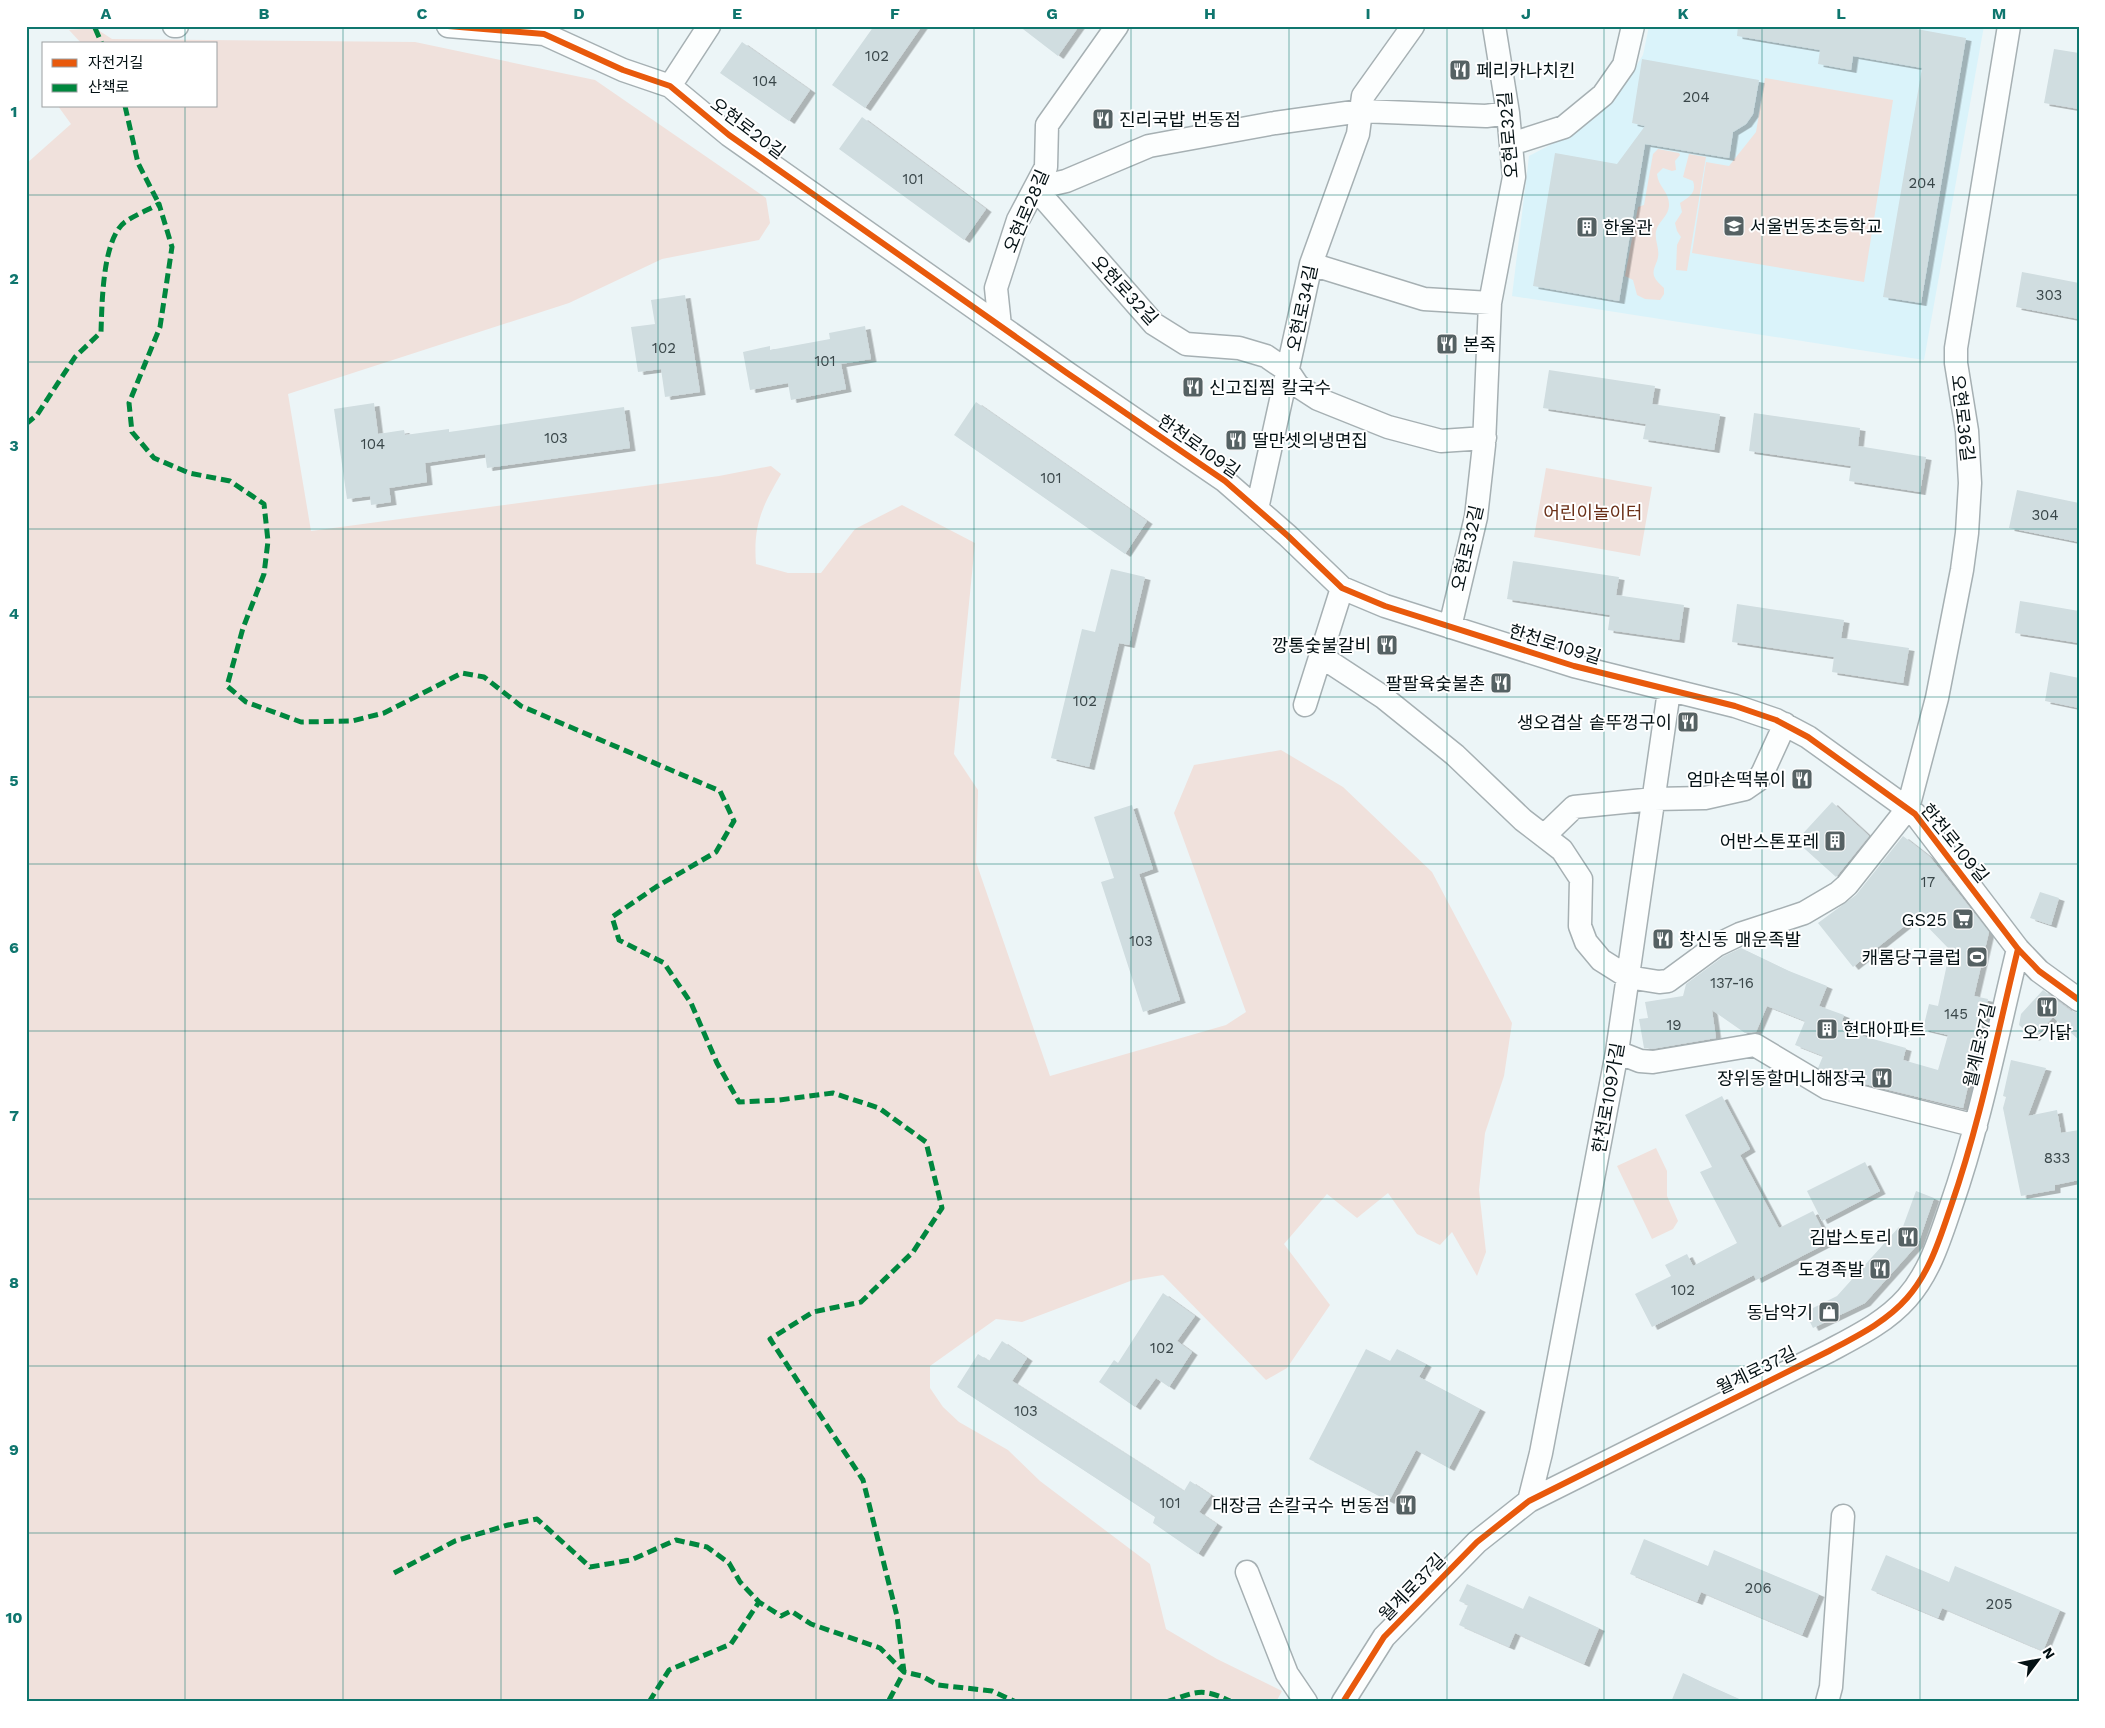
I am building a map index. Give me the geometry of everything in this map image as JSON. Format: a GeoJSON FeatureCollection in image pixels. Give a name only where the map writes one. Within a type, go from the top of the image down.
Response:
{"type":"FeatureCollection","features":[{"type":"Feature","properties":{"kind":"street","name":"오현로20길"},"geometry":{"type":"LineString","coordinates":[[448,26],[544,34],[623,70],[670,86],[729,135],[1000,326]]}},
{"type":"Feature","properties":{"kind":"street"},"geometry":{"type":"LineString","coordinates":[[670,86],[709,26]]}},
{"type":"Feature","properties":{"kind":"street","name":"오현로28길"},"geometry":{"type":"LineString","coordinates":[[1000,326],[996,288],[1018,220],[1046,167],[1047,125],[1117,26]]}},
{"type":"Feature","properties":{"kind":"street","name":"오현로34길"},"geometry":{"type":"LineString","coordinates":[[1257,509],[1311,264],[1358,134],[1363,96],[1413,26]]}},
{"type":"Feature","properties":{"kind":"street","name":"오현로32길"},"geometry":{"type":"LineString","coordinates":[[1450,627],[1476,517],[1485,438],[1490,303],[1514,177],[1508,113],[1494,26]]}},
{"type":"Feature","properties":{"kind":"street"},"geometry":{"type":"LineString","coordinates":[[1511,144],[1564,127],[1603,95],[1624,65],[1633,26]]}},
{"type":"Feature","properties":{"kind":"street","name":"오현로36길"},"geometry":{"type":"LineString","coordinates":[[1908,808],[1937,698],[1963,561],[1970,483],[1966,431],[1956,363],[1956,348],[2009,26]]}},
{"type":"Feature","properties":{"kind":"street"},"geometry":{"type":"LineString","coordinates":[[1035,188],[1066,181],[1148,146],[1275,123],[1361,111],[1486,116],[1508,113]]}},
{"type":"Feature","properties":{"kind":"street","name":"오현로32길"},"geometry":{"type":"LineString","coordinates":[[1035,188],[1154,324],[1186,344],[1239,348],[1266,356],[1288,371],[1298,386],[1318,399],[1388,427],[1441,441],[1485,438]]}},
{"type":"Feature","properties":{"kind":"street"},"geometry":{"type":"LineString","coordinates":[[1311,264],[1424,300],[1490,303]]}},
{"type":"Feature","properties":{"kind":"street","name":"한천로109길"},"geometry":{"type":"LineString","coordinates":[[1000,326],[1225,481],[1342,588],[1385,606],[1574,666],[1735,706],[1785,724],[1827,750],[1908,808],[1924,823],[2018,949],[2039,971],[2079,1000]]}},
{"type":"Feature","properties":{"kind":"street"},"geometry":{"type":"LineString","coordinates":[[1304,705],[1322,656],[1342,588]]}},
{"type":"Feature","properties":{"kind":"street","name":"한천로109길"},"geometry":{"type":"LineString","coordinates":[[1322,656],[1383,697],[1455,755],[1523,820],[1562,850],[1581,879],[1579,917],[1586,942],[1600,960],[1628,977],[1658,982],[1668,981],[1727,940],[1782,922],[1826,901],[1847,885],[1908,808]]}},
{"type":"Feature","properties":{"kind":"street","name":"한천로109가길"},"geometry":{"type":"LineString","coordinates":[[1529,1501],[1541,1452],[1616,1052],[1669,691]]}},
{"type":"Feature","properties":{"kind":"street"},"geometry":{"type":"LineString","coordinates":[[1544,836],[1574,807],[1654,799],[1705,798],[1745,789],[1758,780],[1763,772],[1785,724]]}},
{"type":"Feature","properties":{"kind":"street","name":"월계로37길"},"geometry":{"type":"LineString","coordinates":[[1344,1702],[1384,1637],[1477,1542],[1529,1501],[1829,1352],[1894,1312],[1908,1296],[1935,1254],[1976,1126],[2018,949]]}},
{"type":"Feature","properties":{"kind":"street"},"geometry":{"type":"LineString","coordinates":[[1616,1052],[1640,1061],[1653,1062],[1755,1045],[1827,1088],[1976,1126]]}},
{"type":"Feature","properties":{"kind":"street"},"geometry":{"type":"LineString","coordinates":[[1827,1702],[1831,1679],[1844,1516]]}},
{"type":"Feature","properties":{"kind":"street"},"geometry":{"type":"LineString","coordinates":[[1247,1572],[1287,1674],[1306,1702]]}},
{"type":"Feature","properties":{"kind":"shaded area","name":"서울번동초등학교"},"geometry":{"type":"Polygon","coordinates":[[[1649,26],[1984,26],[1924,360],[1512,296],[1529,156],[1571,134],[1617,96],[1643,55],[1649,26]]]}},
{"type":"Feature","properties":{"kind":"green space"},"geometry":{"type":"Polygon","coordinates":[[[95,28],[112,39],[415,42],[595,80],[766,198],[770,223],[759,240],[662,259],[569,303],[288,394],[311,531],[719,476],[771,466],[781,474],[760,517],[756,538],[756,564],[788,573],[821,573],[855,529],[902,505],[975,543],[954,754],[978,790],[976,862],[1050,1076],[1226,1025],[1246,1012],[1174,813],[1194,765],[1281,750],[1343,787],[1432,872],[1512,1023],[1504,1076],[1485,1133],[1479,1190],[1486,1252],[1477,1276],[1452,1232],[1440,1245],[1417,1234],[1388,1193],[1357,1218],[1327,1194],[1284,1244],[1330,1305],[1287,1368],[1266,1380],[1163,1275],[1133,1280],[1022,1322],[996,1319],[930,1366],[930,1388],[943,1407],[959,1422],[1008,1450],[1040,1481],[1150,1564],[1166,1629],[1217,1659],[1282,1691],[1276,1702],[26,1702],[26,164],[71,124],[59,108],[218,108],[218,42],[80,42],[69,30],[95,28]]]}},
{"type":"Feature","properties":{"kind":"green space"},"geometry":{"type":"Polygon","coordinates":[[[1765,78],[1893,100],[1864,282],[1692,253],[1706,162],[1729,166],[1756,132],[1765,78]]]}},
{"type":"Feature","properties":{"kind":"green space"},"geometry":{"type":"Polygon","coordinates":[[[1658,149],[1679,153],[1680,155],[1675,161],[1676,170],[1672,171],[1663,168],[1657,174],[1659,183],[1669,201],[1666,214],[1656,230],[1658,253],[1654,276],[1664,288],[1664,294],[1660,300],[1645,299],[1637,295],[1633,280],[1625,276],[1638,207],[1644,205],[1653,154],[1658,149]]]}},
{"type":"Feature","properties":{"kind":"green space"},"geometry":{"type":"Polygon","coordinates":[[[1689,154],[1706,157],[1687,271],[1676,270],[1677,245],[1681,237],[1675,223],[1682,212],[1680,203],[1694,189],[1693,181],[1683,177],[1689,154]]]}},
{"type":"Feature","properties":{"kind":"green space","name":"어린이놀이터"},"geometry":{"type":"Polygon","coordinates":[[[1546,468],[1652,487],[1640,556],[1534,537],[1546,468]]]}},
{"type":"Feature","properties":{"kind":"green space"},"geometry":{"type":"Polygon","coordinates":[[[1656,1148],[1667,1171],[1667,1196],[1678,1221],[1673,1229],[1652,1239],[1617,1166],[1656,1148]]]}},
{"type":"Feature","properties":{"kind":"building"},"geometry":{"type":"Polygon","coordinates":[[[874,26],[922,26],[865,108],[832,85],[874,26]]]}},
{"type":"Feature","properties":{"kind":"building"},"geometry":{"type":"Polygon","coordinates":[[[1019,26],[1079,26],[1058,56],[1019,26]]]}},
{"type":"Feature","properties":{"kind":"building"},"geometry":{"type":"Polygon","coordinates":[[[1738,26],[1900,26],[1966,38],[1921,303],[1883,297],[1922,68],[1853,56],[1851,70],[1818,64],[1820,50],[1737,36],[1738,26]]]}},
{"type":"Feature","properties":{"kind":"building"},"geometry":{"type":"Polygon","coordinates":[[[742,42],[810,90],[789,121],[720,73],[742,42]]]}},
{"type":"Feature","properties":{"kind":"building"},"geometry":{"type":"Polygon","coordinates":[[[2054,49],[2079,53],[2079,109],[2044,103],[2054,49]]]}},
{"type":"Feature","properties":{"kind":"building"},"geometry":{"type":"Polygon","coordinates":[[[1642,59],[1759,80],[1753,114],[1746,124],[1733,132],[1729,158],[1645,144],[1619,301],[1533,286],[1555,153],[1617,164],[1645,126],[1632,123],[1642,59]]]}},
{"type":"Feature","properties":{"kind":"building"},"geometry":{"type":"Polygon","coordinates":[[[862,117],[986,209],[964,240],[839,149],[862,117]]]}},
{"type":"Feature","properties":{"kind":"building"},"geometry":{"type":"Polygon","coordinates":[[[2022,272],[2079,283],[2079,319],[2016,307],[2022,272]]]}},
{"type":"Feature","properties":{"kind":"building"},"geometry":{"type":"Polygon","coordinates":[[[685,295],[700,392],[665,397],[661,369],[638,372],[631,327],[655,324],[651,300],[685,295]]]}},
{"type":"Feature","properties":{"kind":"building"},"geometry":{"type":"Polygon","coordinates":[[[865,326],[871,359],[841,364],[846,389],[791,400],[788,383],[750,390],[743,352],[770,346],[770,350],[830,339],[829,333],[865,326]]]}},
{"type":"Feature","properties":{"kind":"building"},"geometry":{"type":"Polygon","coordinates":[[[1549,370],[1655,386],[1652,404],[1720,414],[1714,450],[1643,439],[1646,424],[1543,408],[1549,370]]]}},
{"type":"Feature","properties":{"kind":"building"},"geometry":{"type":"Polygon","coordinates":[[[976,402],[1147,521],[1125,554],[954,435],[976,402]]]}},
{"type":"Feature","properties":{"kind":"building"},"geometry":{"type":"Polygon","coordinates":[[[374,403],[378,434],[404,430],[405,435],[449,429],[449,432],[624,407],[630,448],[487,468],[485,454],[425,463],[427,482],[389,488],[391,502],[371,505],[370,496],[347,499],[334,409],[374,403]]]}},
{"type":"Feature","properties":{"kind":"building"},"geometry":{"type":"Polygon","coordinates":[[[1754,413],[1860,428],[1858,446],[1926,457],[1920,492],[1849,481],[1851,466],[1749,451],[1754,413]]]}},
{"type":"Feature","properties":{"kind":"building"},"geometry":{"type":"Polygon","coordinates":[[[2017,490],[2079,503],[2079,542],[2009,528],[2017,490]]]}},
{"type":"Feature","properties":{"kind":"building"},"geometry":{"type":"Polygon","coordinates":[[[1513,561],[1619,577],[1616,595],[1684,605],[1679,640],[1608,630],[1610,615],[1507,599],[1513,561]]]}},
{"type":"Feature","properties":{"kind":"building"},"geometry":{"type":"Polygon","coordinates":[[[1111,569],[1145,577],[1129,645],[1119,643],[1089,767],[1051,758],[1082,629],[1095,632],[1111,569]]]}},
{"type":"Feature","properties":{"kind":"building"},"geometry":{"type":"Polygon","coordinates":[[[2020,601],[2079,611],[2079,643],[2015,633],[2020,601]]]}},
{"type":"Feature","properties":{"kind":"building"},"geometry":{"type":"Polygon","coordinates":[[[1737,604],[1844,620],[1841,638],[1909,648],[1903,683],[1832,672],[1834,657],[1732,642],[1737,604]]]}},
{"type":"Feature","properties":{"kind":"building"},"geometry":{"type":"Polygon","coordinates":[[[2050,672],[2079,678],[2079,708],[2045,701],[2050,672]]]}},
{"type":"Feature","properties":{"kind":"building","name":"어반스톤포레"},"geometry":{"type":"Polygon","coordinates":[[[1832,802],[1869,836],[1836,877],[1796,841],[1832,802]]]}},
{"type":"Feature","properties":{"kind":"building"},"geometry":{"type":"Polygon","coordinates":[[[1132,805],[1153,869],[1139,874],[1180,1000],[1143,1012],[1101,882],[1114,878],[1094,817],[1132,805]]]}},
{"type":"Feature","properties":{"kind":"building"},"geometry":{"type":"Polygon","coordinates":[[[1903,836],[1930,857],[1989,932],[1974,996],[1988,999],[1963,1108],[1832,1076],[1818,1068],[1823,1056],[1795,1045],[1805,1021],[1767,1006],[1756,1032],[1745,1033],[1712,1010],[1716,1038],[1652,1049],[1644,1048],[1639,1019],[1648,1018],[1645,1002],[1683,996],[1686,984],[1724,956],[1741,948],[1789,971],[1827,986],[1819,1006],[1844,1015],[1841,1024],[1863,1033],[1862,1036],[1906,1048],[1903,1060],[1938,1070],[1948,1035],[1923,1029],[1929,1004],[1938,1006],[1950,950],[1917,916],[1853,967],[1818,923],[1856,895],[1903,836]]]}},
{"type":"Feature","properties":{"kind":"building"},"geometry":{"type":"Polygon","coordinates":[[[2040,892],[2059,898],[2051,925],[2030,918],[2040,892]]]}},
{"type":"Feature","properties":{"kind":"building"},"geometry":{"type":"Polygon","coordinates":[[[2043,990],[2071,1011],[2079,1013],[2079,1040],[2053,1017],[2034,1038],[2019,1025],[2021,1014],[2043,990]]]}},
{"type":"Feature","properties":{"kind":"building"},"geometry":{"type":"Polygon","coordinates":[[[2011,1060],[2046,1068],[2028,1116],[2057,1110],[2061,1133],[2079,1130],[2079,1180],[2055,1185],[2055,1190],[2021,1196],[2003,1108],[2006,1097],[2003,1096],[2011,1060]]]}},
{"type":"Feature","properties":{"kind":"building"},"geometry":{"type":"Polygon","coordinates":[[[1722,1096],[1750,1149],[1740,1155],[1779,1228],[1813,1211],[1829,1242],[1756,1280],[1754,1275],[1652,1327],[1635,1294],[1671,1276],[1665,1265],[1687,1254],[1693,1266],[1737,1243],[1700,1172],[1712,1167],[1685,1115],[1722,1096]]]}},
{"type":"Feature","properties":{"kind":"building"},"geometry":{"type":"Polygon","coordinates":[[[1865,1162],[1880,1191],[1822,1221],[1807,1191],[1865,1162]]]}},
{"type":"Feature","properties":{"kind":"building"},"geometry":{"type":"Polygon","coordinates":[[[1916,1191],[1934,1198],[1918,1244],[1865,1303],[1813,1328],[1805,1312],[1837,1296],[1899,1227],[1901,1232],[1916,1191]]]}},
{"type":"Feature","properties":{"kind":"building"},"geometry":{"type":"Polygon","coordinates":[[[1163,1293],[1195,1316],[1177,1341],[1192,1352],[1169,1387],[1156,1378],[1135,1407],[1099,1382],[1114,1360],[1118,1363],[1163,1293]]]}},
{"type":"Feature","properties":{"kind":"building"},"geometry":{"type":"Polygon","coordinates":[[[1002,1341],[1027,1358],[1012,1381],[1184,1491],[1190,1481],[1211,1495],[1199,1512],[1217,1524],[1198,1554],[1153,1523],[1155,1517],[957,1387],[978,1354],[989,1361],[1002,1341]]]}},
{"type":"Feature","properties":{"kind":"building"},"geometry":{"type":"Polygon","coordinates":[[[1366,1349],[1390,1361],[1397,1349],[1426,1364],[1419,1377],[1480,1409],[1449,1468],[1416,1450],[1389,1501],[1309,1459],[1366,1349]]]}},
{"type":"Feature","properties":{"kind":"building"},"geometry":{"type":"Polygon","coordinates":[[[1644,1539],[1708,1566],[1714,1550],[1819,1594],[1802,1635],[1701,1592],[1697,1602],[1630,1574],[1644,1539]]]}},
{"type":"Feature","properties":{"kind":"building"},"geometry":{"type":"Polygon","coordinates":[[[1886,1555],[1949,1582],[1955,1566],[2060,1610],[2043,1651],[1942,1608],[1938,1618],[1871,1590],[1886,1555]]]}},
{"type":"Feature","properties":{"kind":"building"},"geometry":{"type":"Polygon","coordinates":[[[1467,1584],[1523,1609],[1529,1596],[1599,1628],[1584,1664],[1515,1633],[1509,1647],[1459,1625],[1468,1605],[1459,1601],[1467,1584]]]}},
{"type":"Feature","properties":{"kind":"building"},"geometry":{"type":"Polygon","coordinates":[[[1683,1673],[1708,1685],[1746,1702],[1671,1702],[1683,1673]]]}},
{"type":"Feature","properties":{"kind":"marked path"},"geometry":{"type":"LineString","coordinates":[[95,28],[101,42]]}},
{"type":"Feature","properties":{"kind":"marked path"},"geometry":{"type":"LineString","coordinates":[[125,108],[138,163],[159,204]]}},
{"type":"Feature","properties":{"kind":"marked path"},"geometry":{"type":"LineString","coordinates":[[26,424],[37,415],[75,357],[101,332],[105,274],[108,257],[117,231],[129,219],[159,204],[172,247],[160,327],[129,403],[132,432],[154,458],[189,473],[230,481],[264,504],[268,541],[264,574],[243,628],[227,686],[246,702],[301,722],[352,721],[384,713],[462,673],[484,677],[521,706],[720,791],[734,821],[716,852],[656,887],[612,917],[619,940],[664,963],[691,1003],[717,1063],[739,1102],[779,1100],[833,1093],[879,1108],[926,1142],[942,1208],[913,1252],[861,1302],[813,1312],[770,1339],[863,1480],[897,1616],[904,1672],[888,1702]]}},
{"type":"Feature","properties":{"kind":"marked path"},"geometry":{"type":"LineString","coordinates":[[394,1573],[455,1541],[508,1525],[537,1519],[590,1567],[631,1560],[676,1540],[707,1547],[729,1563],[740,1582],[759,1602],[781,1616],[791,1611],[811,1624],[880,1648],[904,1672],[922,1676],[938,1685],[992,1691],[1016,1702]]}},
{"type":"Feature","properties":{"kind":"marked path"},"geometry":{"type":"LineString","coordinates":[[649,1702],[669,1670],[731,1644],[759,1602]]}},
{"type":"Feature","properties":{"kind":"marked path"},"geometry":{"type":"LineString","coordinates":[[1166,1702],[1198,1692],[1212,1694],[1230,1701]]}},
{"type":"Feature","properties":{"kind":"cycle path"},"geometry":{"type":"LineString","coordinates":[[448,26],[544,34],[623,70],[670,86],[729,135],[1067,373],[1225,481],[1288,536],[1342,588],[1385,606],[1574,666],[1735,706],[1776,720],[1808,737],[1915,814],[2018,949],[2039,971],[2079,1000]]}},
{"type":"Feature","properties":{"kind":"cycle path"},"geometry":{"type":"LineString","coordinates":[[1343,1702],[1384,1637],[1477,1542],[1529,1501],[1850,1340],[1871,1328],[1899,1307],[1922,1277],[1934,1254],[1943,1230],[1971,1143],[2018,949]]}},
{"type":"Feature","properties":{"kind":"place","name":"페리카나치킨"},"geometry":{"type":"Point","coordinates":[1460,70]}},
{"type":"Feature","properties":{"kind":"place","name":"진리국밥 번동점"},"geometry":{"type":"Point","coordinates":[1103,119]}},
{"type":"Feature","properties":{"kind":"place","name":"서울번동초등학교"},"geometry":{"type":"Point","coordinates":[1734,226]}},
{"type":"Feature","properties":{"kind":"place","name":"한울관"},"geometry":{"type":"Point","coordinates":[1587,227]}},
{"type":"Feature","properties":{"kind":"place","name":"본죽"},"geometry":{"type":"Point","coordinates":[1447,344]}},
{"type":"Feature","properties":{"kind":"place","name":"신고집찜 칼국수"},"geometry":{"type":"Point","coordinates":[1193,387]}},
{"type":"Feature","properties":{"kind":"place","name":"딸만셋의냉면집"},"geometry":{"type":"Point","coordinates":[1236,440]}},
{"type":"Feature","properties":{"kind":"place","name":"깡통숯불갈비"},"geometry":{"type":"Point","coordinates":[1387,645]}},
{"type":"Feature","properties":{"kind":"place","name":"팔팔육숯불촌"},"geometry":{"type":"Point","coordinates":[1501,683]}},
{"type":"Feature","properties":{"kind":"place","name":"생오겹살 솥뚜껑구이"},"geometry":{"type":"Point","coordinates":[1688,722]}},
{"type":"Feature","properties":{"kind":"place","name":"엄마손떡볶이"},"geometry":{"type":"Point","coordinates":[1802,779]}},
{"type":"Feature","properties":{"kind":"place","name":"어반스톤포레"},"geometry":{"type":"Point","coordinates":[1835,841]}},
{"type":"Feature","properties":{"kind":"place","name":"GS25"},"geometry":{"type":"Point","coordinates":[1963,919]}},
{"type":"Feature","properties":{"kind":"place","name":"창신동 매운족발"},"geometry":{"type":"Point","coordinates":[1663,939]}},
{"type":"Feature","properties":{"kind":"place","name":"캐롬당구클럽"},"geometry":{"type":"Point","coordinates":[1977,957]}},
{"type":"Feature","properties":{"kind":"place","name":"오가닭"},"geometry":{"type":"Point","coordinates":[2047,1007]}},
{"type":"Feature","properties":{"kind":"place","name":"현대아파트"},"geometry":{"type":"Point","coordinates":[1827,1029]}},
{"type":"Feature","properties":{"kind":"place","name":"장위동할머니해장국"},"geometry":{"type":"Point","coordinates":[1882,1078]}},
{"type":"Feature","properties":{"kind":"place","name":"김밥스토리"},"geometry":{"type":"Point","coordinates":[1908,1237]}},
{"type":"Feature","properties":{"kind":"place","name":"도경족발"},"geometry":{"type":"Point","coordinates":[1880,1269]}},
{"type":"Feature","properties":{"kind":"place","name":"동남악기"},"geometry":{"type":"Point","coordinates":[1829,1312]}},
{"type":"Feature","properties":{"kind":"place","name":"대장금 손칼국수 번동점"},"geometry":{"type":"Point","coordinates":[1406,1505]}}]}
